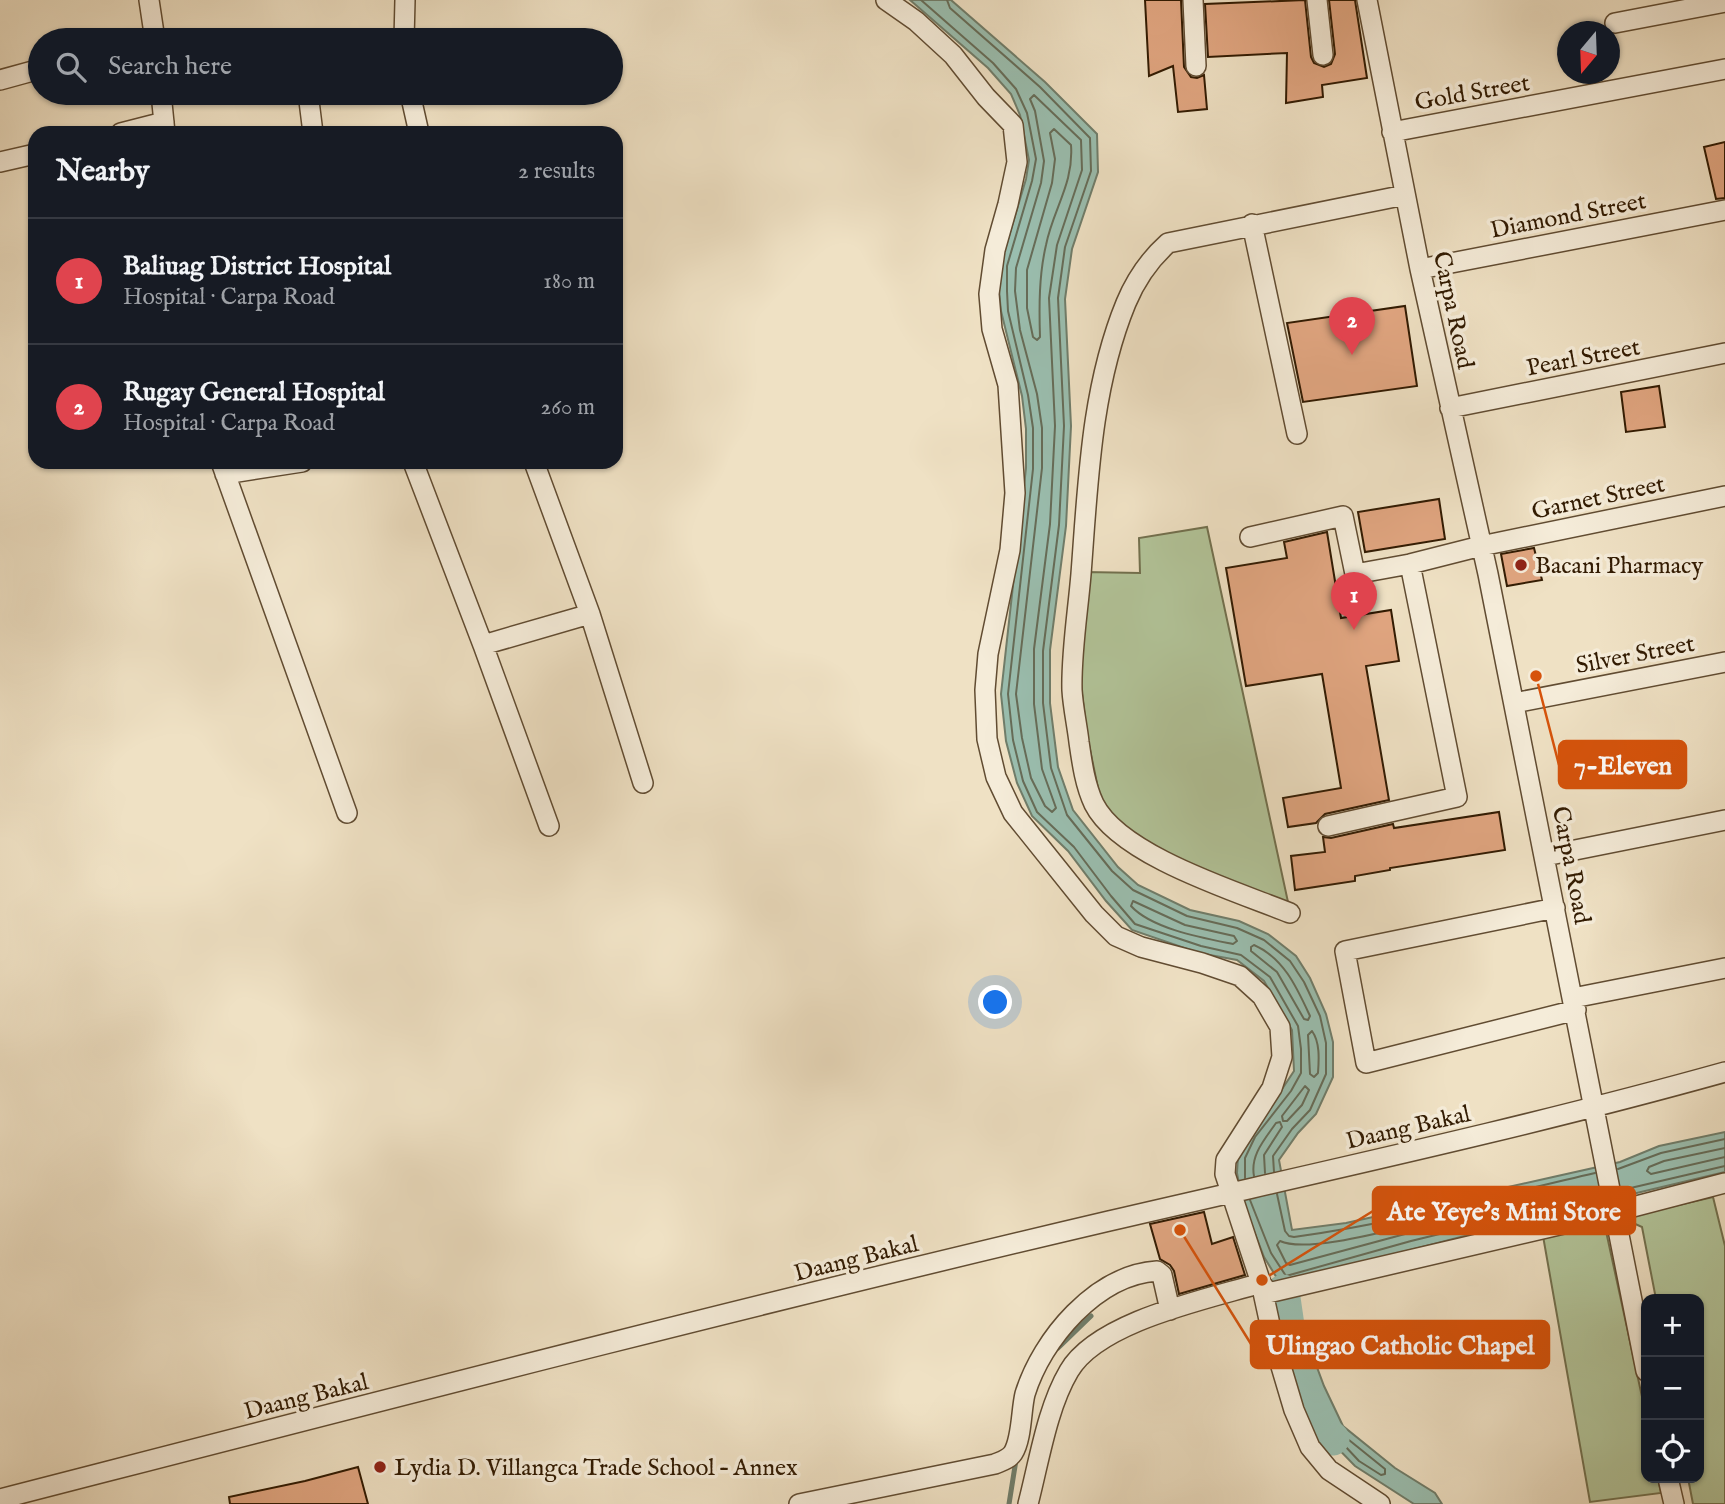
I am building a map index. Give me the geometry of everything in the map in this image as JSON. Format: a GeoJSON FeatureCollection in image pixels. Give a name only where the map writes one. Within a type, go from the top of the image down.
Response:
{"type":"FeatureCollection","features":[{"type":"Feature","properties":{"kind":"street"},"geometry":{"type":"LineString","coordinates":[[149,0],[150,28]]}},
{"type":"Feature","properties":{"kind":"street"},"geometry":{"type":"LineString","coordinates":[[404,28],[405,0]]}},
{"type":"Feature","properties":{"kind":"street"},"geometry":{"type":"LineString","coordinates":[[886,0],[916,21],[953,55],[986,97],[1013,125],[1017,162],[995,250],[989,294],[992,328],[1008,385],[1015,493],[1010,550],[988,654],[985,690],[987,739],[996,777],[1013,813],[1094,914],[1116,936],[1141,947],[1202,962],[1240,976],[1262,996],[1280,1027],[1282,1056],[1272,1088],[1226,1160],[1225,1174],[1236,1192],[1272,1288],[1274,1343],[1290,1397],[1310,1447],[1329,1470],[1380,1504]]}},
{"type":"Feature","properties":{"kind":"street"},"geometry":{"type":"LineString","coordinates":[[1193,0],[1196,66]]}},
{"type":"Feature","properties":{"kind":"street"},"geometry":{"type":"LineString","coordinates":[[1317,0],[1323,55]]}},
{"type":"Feature","properties":{"kind":"street","name":"Carpa Road"},"geometry":{"type":"LineString","coordinates":[[1367,0],[1420,269],[1461,447],[1514,703],[1643,1357]]}},
{"type":"Feature","properties":{"kind":"street"},"geometry":{"type":"LineString","coordinates":[[1620,22],[1725,2]]}},
{"type":"Feature","properties":{"kind":"street","name":"Gold Street"},"geometry":{"type":"LineString","coordinates":[[1392,131],[1725,69]]}},
{"type":"Feature","properties":{"kind":"street"},"geometry":{"type":"LineString","coordinates":[[0,80],[28,72]]}},
{"type":"Feature","properties":{"kind":"street"},"geometry":{"type":"LineString","coordinates":[[162,105],[165,126]]}},
{"type":"Feature","properties":{"kind":"street"},"geometry":{"type":"LineString","coordinates":[[310,105],[312,126]]}},
{"type":"Feature","properties":{"kind":"street"},"geometry":{"type":"LineString","coordinates":[[413,105],[417,126]]}},
{"type":"Feature","properties":{"kind":"street"},"geometry":{"type":"LineString","coordinates":[[0,162],[28,156]]}},
{"type":"Feature","properties":{"kind":"street"},"geometry":{"type":"LineString","coordinates":[[1290,913],[1177,868],[1132,842],[1108,822],[1095,805],[1082,767],[1072,690],[1091,447],[1104,374],[1126,304],[1139,276],[1153,256],[1168,243],[1405,195]]}},
{"type":"Feature","properties":{"kind":"street","name":"Diamond Street"},"geometry":{"type":"LineString","coordinates":[[1420,269],[1725,210]]}},
{"type":"Feature","properties":{"kind":"street"},"geometry":{"type":"LineString","coordinates":[[1252,224],[1297,435]]}},
{"type":"Feature","properties":{"kind":"street","name":"Pearl Street"},"geometry":{"type":"LineString","coordinates":[[1450,408],[1725,354]]}},
{"type":"Feature","properties":{"kind":"street"},"geometry":{"type":"LineString","coordinates":[[223,469],[347,813]]}},
{"type":"Feature","properties":{"kind":"street"},"geometry":{"type":"LineString","coordinates":[[416,469],[549,826]]}},
{"type":"Feature","properties":{"kind":"street"},"geometry":{"type":"LineString","coordinates":[[537,469],[590,614],[643,783]]}},
{"type":"Feature","properties":{"kind":"street","name":"Garnet Street"},"geometry":{"type":"LineString","coordinates":[[1250,537],[1343,516],[1355,574],[1725,496]]}},
{"type":"Feature","properties":{"kind":"street"},"geometry":{"type":"LineString","coordinates":[[1328,826],[1457,797],[1410,564]]}},
{"type":"Feature","properties":{"kind":"street"},"geometry":{"type":"LineString","coordinates":[[483,645],[590,614]]}},
{"type":"Feature","properties":{"kind":"street","name":"Silver Street"},"geometry":{"type":"LineString","coordinates":[[1514,703],[1725,662]]}},
{"type":"Feature","properties":{"kind":"street"},"geometry":{"type":"LineString","coordinates":[[1545,856],[1725,820]]}},
{"type":"Feature","properties":{"kind":"street"},"geometry":{"type":"LineString","coordinates":[[1555,908],[1345,951],[1366,1063],[1574,1004],[1725,968]]}},
{"type":"Feature","properties":{"kind":"street","name":"Daang Bakal"},"geometry":{"type":"LineString","coordinates":[[0,1499],[583,1350],[1107,1221],[1595,1108],[1725,1072]]}},
{"type":"Feature","properties":{"kind":"street"},"geometry":{"type":"LineString","coordinates":[[1028,1504],[1057,1394],[1070,1368],[1094,1345],[1141,1319],[1170,1310],[1725,1183]]}},
{"type":"Feature","properties":{"kind":"street"},"geometry":{"type":"LineString","coordinates":[[799,1504],[995,1464],[1007,1459],[1016,1445],[1024,1396],[1035,1367],[1068,1320],[1113,1285],[1157,1271],[1162,1275],[1170,1310]]}},
{"type":"Feature","properties":{"kind":"street"},"geometry":{"type":"LineString","coordinates":[[1669,1483],[1674,1504]]}},
{"type":"Feature","properties":{"kind":"shaded area"},"geometry":{"type":"Polygon","coordinates":[[[1207,527],[1288,902],[1273,910],[1209,885],[1104,817],[1087,735],[1076,643],[1086,572],[1140,573],[1139,538],[1207,527]]]}},
{"type":"Feature","properties":{"kind":"shaded area"},"geometry":{"type":"Polygon","coordinates":[[[1713,1197],[1725,1246],[1725,1504],[1693,1504],[1689,1483],[1704,1483],[1704,1294],[1655,1294],[1642,1227],[1633,1223],[1631,1216],[1713,1197]]]}},
{"type":"Feature","properties":{"kind":"shaded area"},"geometry":{"type":"Polygon","coordinates":[[[1604,1222],[1641,1392],[1641,1483],[1659,1483],[1661,1493],[1590,1502],[1543,1236],[1604,1222]]]}},
{"type":"Feature","properties":{"kind":"water"},"geometry":{"type":"Polygon","coordinates":[[[910,0],[951,0],[1045,82],[1097,134],[1098,172],[1072,249],[1065,299],[1071,426],[1066,526],[1050,650],[1050,703],[1058,767],[1073,810],[1118,867],[1138,885],[1190,910],[1239,921],[1268,934],[1296,956],[1310,978],[1326,1014],[1333,1042],[1333,1077],[1316,1114],[1298,1133],[1279,1160],[1292,1230],[1346,1223],[1620,1162],[1659,1146],[1725,1132],[1725,1172],[1557,1212],[1291,1281],[1292,1300],[1324,1386],[1343,1426],[1395,1468],[1435,1493],[1442,1504],[1414,1504],[1355,1466],[1320,1430],[1286,1325],[1280,1283],[1264,1257],[1242,1200],[1237,1173],[1238,1156],[1294,1071],[1292,1030],[1264,981],[1237,960],[1199,953],[1132,930],[1068,851],[1032,816],[1017,783],[1006,741],[1001,694],[1026,468],[1026,429],[1022,396],[1001,311],[999,291],[1000,266],[1026,179],[1029,160],[1020,115],[1011,94],[988,68],[910,0]]]}},
{"type":"Feature","properties":{"kind":"building"},"geometry":{"type":"Polygon","coordinates":[[[1145,0],[1181,0],[1184,67],[1191,77],[1204,75],[1207,109],[1178,112],[1173,66],[1149,76],[1145,0]]]}},
{"type":"Feature","properties":{"kind":"building"},"geometry":{"type":"Polygon","coordinates":[[[1305,0],[1311,57],[1314,63],[1324,67],[1331,64],[1335,54],[1329,0],[1355,0],[1367,78],[1322,85],[1323,97],[1286,103],[1287,53],[1208,57],[1205,4],[1305,0]]]}},
{"type":"Feature","properties":{"kind":"building"},"geometry":{"type":"Polygon","coordinates":[[[1725,142],[1725,198],[1716,199],[1704,147],[1725,142]]]}},
{"type":"Feature","properties":{"kind":"building"},"geometry":{"type":"Polygon","coordinates":[[[1405,306],[1417,386],[1303,402],[1287,323],[1405,306]]]}},
{"type":"Feature","properties":{"kind":"building"},"geometry":{"type":"Polygon","coordinates":[[[1659,386],[1665,427],[1626,432],[1621,392],[1659,386]]]}},
{"type":"Feature","properties":{"kind":"building"},"geometry":{"type":"Polygon","coordinates":[[[1439,499],[1445,539],[1365,552],[1358,512],[1439,499]]]}},
{"type":"Feature","properties":{"kind":"building"},"geometry":{"type":"Polygon","coordinates":[[[1327,532],[1341,618],[1391,610],[1399,661],[1366,666],[1389,800],[1325,814],[1316,823],[1288,827],[1283,798],[1341,788],[1322,674],[1246,686],[1226,568],[1287,558],[1284,542],[1327,532]]]}},
{"type":"Feature","properties":{"kind":"building","name":"Bacani Pharmacy"},"geometry":{"type":"Polygon","coordinates":[[[1534,548],[1542,580],[1507,586],[1501,554],[1534,548]]]}},
{"type":"Feature","properties":{"kind":"building"},"geometry":{"type":"Polygon","coordinates":[[[1499,812],[1505,850],[1390,868],[1355,876],[1355,881],[1295,890],[1291,856],[1325,852],[1323,837],[1331,838],[1393,824],[1394,828],[1499,812]]]}},
{"type":"Feature","properties":{"kind":"building"},"geometry":{"type":"Polygon","coordinates":[[[1204,1212],[1212,1244],[1233,1237],[1245,1275],[1179,1294],[1174,1271],[1160,1259],[1150,1224],[1204,1212]]]}},
{"type":"Feature","properties":{"kind":"building"},"geometry":{"type":"Polygon","coordinates":[[[358,1467],[368,1504],[230,1504],[229,1497],[358,1467]]]}},
{"type":"Feature","properties":{"kind":"waterway"},"geometry":{"type":"LineString","coordinates":[[1283,1291],[1294,1367],[1325,1432],[1333,1439]]}},
{"type":"Feature","properties":{"kind":"waterway"},"geometry":{"type":"LineString","coordinates":[[1058,1348],[1091,1316]]}},
{"type":"Feature","properties":{"kind":"waterway"},"geometry":{"type":"LineString","coordinates":[[1009,1504],[1016,1460]]}},
{"type":"Feature","properties":{"kind":"place","name":"Rugay General Hospital"},"geometry":{"type":"Point","coordinates":[1352,355]}},
{"type":"Feature","properties":{"kind":"place","name":"Bacani Pharmacy"},"geometry":{"type":"Point","coordinates":[1521,565]}},
{"type":"Feature","properties":{"kind":"place","name":"Baliuag District Hospital"},"geometry":{"type":"Point","coordinates":[1354,630]}},
{"type":"Feature","properties":{"kind":"place","name":"7-Eleven"},"geometry":{"type":"Point","coordinates":[1536,676]}},
{"type":"Feature","properties":{"kind":"place","name":"Ulingao Catholic Chapel"},"geometry":{"type":"Point","coordinates":[1180,1230]}},
{"type":"Feature","properties":{"kind":"place","name":"Ate Yeye's Mini Store"},"geometry":{"type":"Point","coordinates":[1262,1280]}},
{"type":"Feature","properties":{"kind":"place","name":"Lydia D. Villangca Trade School – Annex"},"geometry":{"type":"Point","coordinates":[380,1467]}}]}
